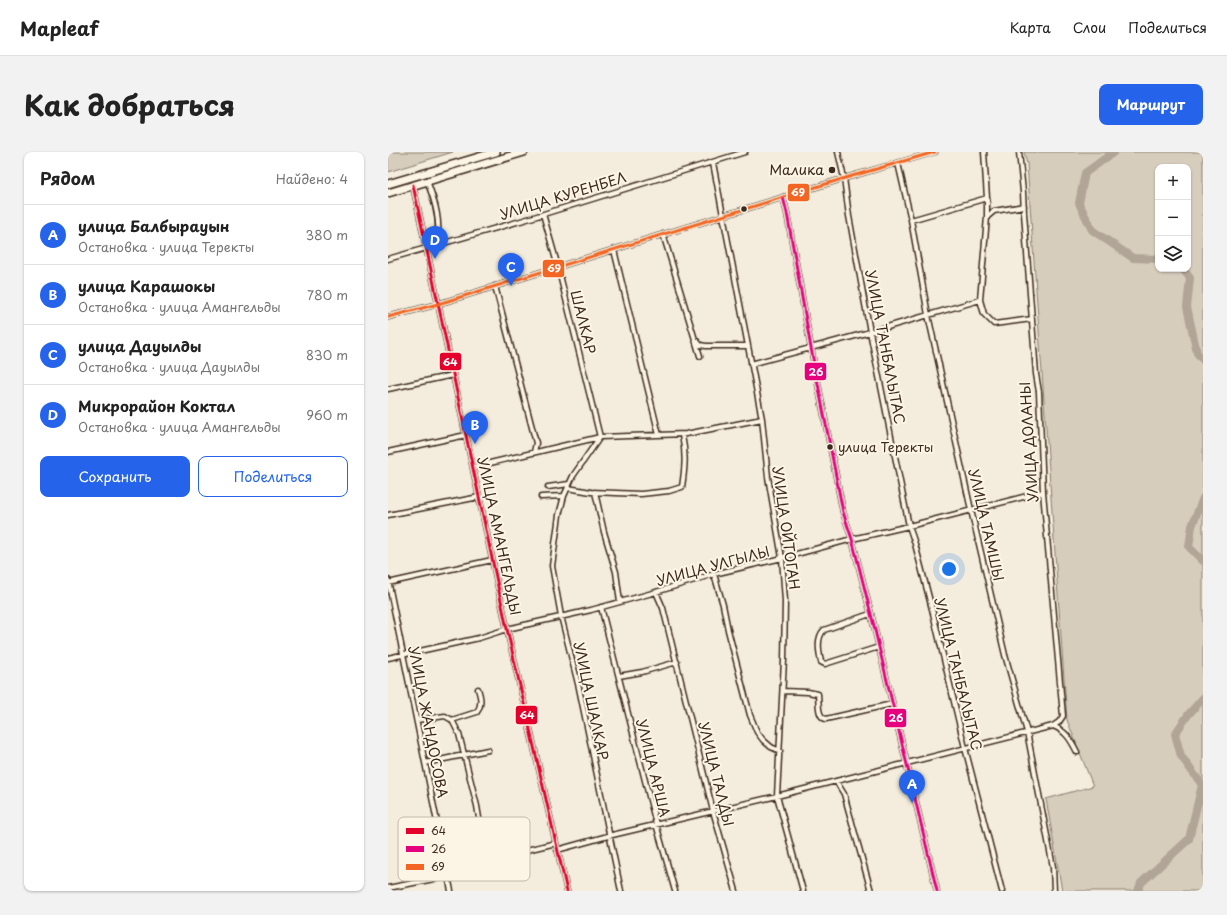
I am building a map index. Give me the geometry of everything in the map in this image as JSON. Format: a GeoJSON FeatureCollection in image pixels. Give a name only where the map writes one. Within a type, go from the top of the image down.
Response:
{"type":"FeatureCollection","features":[{"type":"Feature","properties":{"kind":"highway"},"geometry":{"type":"LineString","coordinates":[[388,184],[496,152]]}},
{"type":"Feature","properties":{"kind":"highway"},"geometry":{"type":"LineString","coordinates":[[388,193],[524,152]]}},
{"type":"Feature","properties":{"kind":"highway"},"geometry":{"type":"LineString","coordinates":[[420,175],[424,182]]}},
{"type":"Feature","properties":{"kind":"street","name":"УЛИЦА КУРЕНБЕЛ"},"geometry":{"type":"LineString","coordinates":[[388,259],[745,152]]}},
{"type":"Feature","properties":{"kind":"street","name":"УЛИЦА ТАНБАЛЫТАС"},"geometry":{"type":"LineString","coordinates":[[838,152],[844,178],[849,216],[870,332],[909,526],[932,609],[965,748],[1002,891]]}},
{"type":"Feature","properties":{"kind":"street"},"geometry":{"type":"LineString","coordinates":[[388,317],[438,304],[844,178],[935,152]]}},
{"type":"Feature","properties":{"kind":"street"},"geometry":{"type":"LineString","coordinates":[[984,152],[987,217],[980,300],[984,314],[994,324],[1032,319]]}},
{"type":"Feature","properties":{"kind":"street","name":"УЛИЦА ДОЛАНЫ"},"geometry":{"type":"LineString","coordinates":[[1019,152],[1036,374],[1039,392],[1043,492],[1063,716],[1053,726]]}},
{"type":"Feature","properties":{"kind":"street","name":"УЛИЦА ОЙТОГАН"},"geometry":{"type":"LineString","coordinates":[[713,162],[762,419],[768,477],[782,558],[785,601],[784,691],[777,796],[803,891]]}},
{"type":"Feature","properties":{"kind":"street","name":"УЛИЦА ТАМШЫ"},"geometry":{"type":"LineString","coordinates":[[898,163],[911,220],[928,315],[971,510],[1005,654],[1027,732],[1053,867],[1054,891]]}},
{"type":"Feature","properties":{"kind":"street"},"geometry":{"type":"LineString","coordinates":[[424,182],[435,204],[438,223],[438,238],[436,245]]}},
{"type":"Feature","properties":{"kind":"street","name":"УЛИЦА АМАНГЕЛЬДЫ"},"geometry":{"type":"LineString","coordinates":[[413,185],[492,560],[567,891]]}},
{"type":"Feature","properties":{"kind":"street"},"geometry":{"type":"LineString","coordinates":[[783,198],[790,227],[811,348],[843,512],[852,539],[937,891]]}},
{"type":"Feature","properties":{"kind":"street"},"geometry":{"type":"LineString","coordinates":[[911,220],[987,198]]}},
{"type":"Feature","properties":{"kind":"street"},"geometry":{"type":"LineString","coordinates":[[987,217],[994,212],[1024,206]]}},
{"type":"Feature","properties":{"kind":"street","name":"ШАЛКАР"},"geometry":{"type":"LineString","coordinates":[[542,214],[558,267],[600,437]]}},
{"type":"Feature","properties":{"kind":"street"},"geometry":{"type":"LineString","coordinates":[[663,234],[700,356]]}},
{"type":"Feature","properties":{"kind":"street"},"geometry":{"type":"LineString","coordinates":[[614,250],[659,435]]}},
{"type":"Feature","properties":{"kind":"street"},"geometry":{"type":"LineString","coordinates":[[495,286],[536,443],[534,452]]}},
{"type":"Feature","properties":{"kind":"street"},"geometry":{"type":"LineString","coordinates":[[751,364],[870,332],[980,300]]}},
{"type":"Feature","properties":{"kind":"street"},"geometry":{"type":"LineString","coordinates":[[695,340],[700,345],[747,346]]}},
{"type":"Feature","properties":{"kind":"street"},"geometry":{"type":"LineString","coordinates":[[388,389],[453,375]]}},
{"type":"Feature","properties":{"kind":"street"},"geometry":{"type":"LineString","coordinates":[[473,467],[600,437],[682,435],[762,419]]}},
{"type":"Feature","properties":{"kind":"street"},"geometry":{"type":"LineString","coordinates":[[388,452],[466,435]]}},
{"type":"Feature","properties":{"kind":"street"},"geometry":{"type":"LineString","coordinates":[[548,487],[569,486],[596,492],[641,494],[669,491],[682,487],[686,451],[682,435]]}},
{"type":"Feature","properties":{"kind":"street","name":"УЛИЦА ШАЛКАР"},"geometry":{"type":"LineString","coordinates":[[600,437],[573,476],[564,496],[552,566],[561,616],[579,688],[620,891]]}},
{"type":"Feature","properties":{"kind":"street"},"geometry":{"type":"LineString","coordinates":[[596,492],[604,532],[616,572],[620,602]]}},
{"type":"Feature","properties":{"kind":"street","name":"УЛИЦА УЛГЫЛЫ"},"geometry":{"type":"LineString","coordinates":[[388,658],[479,638],[508,629],[620,602],[714,574],[1043,492]]}},
{"type":"Feature","properties":{"kind":"street"},"geometry":{"type":"LineString","coordinates":[[388,515],[479,496]]}},
{"type":"Feature","properties":{"kind":"street"},"geometry":{"type":"LineString","coordinates":[[541,497],[564,496]]}},
{"type":"Feature","properties":{"kind":"street"},"geometry":{"type":"LineString","coordinates":[[388,582],[492,560]]}},
{"type":"Feature","properties":{"kind":"street"},"geometry":{"type":"LineString","coordinates":[[714,574],[750,715],[756,732],[771,747],[780,751]]}},
{"type":"Feature","properties":{"kind":"street","name":"УЛИЦА ЖАНДОСОВА"},"geometry":{"type":"LineString","coordinates":[[388,582],[437,817]]}},
{"type":"Feature","properties":{"kind":"street","name":"УЛИЦА ТАЛДЫ"},"geometry":{"type":"LineString","coordinates":[[656,592],[663,608],[713,811],[736,891]]}},
{"type":"Feature","properties":{"kind":"street","name":"УЛИЦА АРША"},"geometry":{"type":"LineString","coordinates":[[600,607],[656,824],[675,891]]}},
{"type":"Feature","properties":{"kind":"street"},"geometry":{"type":"LineString","coordinates":[[870,614],[824,630],[820,634],[820,658],[821,662],[825,664],[878,647]]}},
{"type":"Feature","properties":{"kind":"street"},"geometry":{"type":"LineString","coordinates":[[619,676],[642,672],[677,662]]}},
{"type":"Feature","properties":{"kind":"street"},"geometry":{"type":"LineString","coordinates":[[452,720],[477,712],[481,706],[481,698],[478,689]]}},
{"type":"Feature","properties":{"kind":"street"},"geometry":{"type":"LineString","coordinates":[[784,691],[818,694],[820,715],[826,719],[892,704]]}},
{"type":"Feature","properties":{"kind":"street"},"geometry":{"type":"LineString","coordinates":[[417,720],[445,716],[452,720],[459,734],[479,817]]}},
{"type":"Feature","properties":{"kind":"street"},"geometry":{"type":"LineString","coordinates":[[557,850],[656,824],[777,796],[1053,726],[1067,734],[1077,752]]}},
{"type":"Feature","properties":{"kind":"street"},"geometry":{"type":"LineString","coordinates":[[425,763],[488,750]]}},
{"type":"Feature","properties":{"kind":"street"},"geometry":{"type":"LineString","coordinates":[[836,781],[844,794],[871,891]]}},
{"type":"Feature","properties":{"kind":"street"},"geometry":{"type":"LineString","coordinates":[[530,850],[556,844]]}},
{"type":"Feature","properties":{"kind":"street"},"geometry":{"type":"LineString","coordinates":[[388,888],[424,881]]}},
{"type":"Feature","properties":{"kind":"street","name":"УЛИЦА ЖАНДОСОВА"},"geometry":{"type":"LineString","coordinates":[[450,881],[451,891]]}},
{"type":"Feature","properties":{"kind":"shaded area"},"geometry":{"type":"Polygon","coordinates":[[[388,152],[453,152],[388,172],[388,152]]]}},
{"type":"Feature","properties":{"kind":"shaded area"},"geometry":{"type":"Polygon","coordinates":[[[1024,152],[1203,152],[1203,891],[1062,891],[1046,799],[1093,786],[1067,720],[1027,164],[1024,152]]]}},
{"type":"Feature","properties":{"kind":"waterway"},"geometry":{"type":"LineString","coordinates":[[1114,152],[1085,173],[1079,203],[1092,230],[1133,258],[1155,259]]}},
{"type":"Feature","properties":{"kind":"waterway"},"geometry":{"type":"LineString","coordinates":[[1185,272],[1190,278],[1187,307],[1197,353],[1203,360]]}},
{"type":"Feature","properties":{"kind":"waterway"},"geometry":{"type":"LineString","coordinates":[[1203,498],[1192,526],[1189,547],[1203,561]]}},
{"type":"Feature","properties":{"kind":"waterway"},"geometry":{"type":"LineString","coordinates":[[1138,891],[1141,883],[1189,839],[1202,785],[1181,756],[1175,734],[1188,715],[1203,698]]}},
{"type":"Feature","properties":{"kind":"transit line","name":"69"},"geometry":{"type":"LineString","coordinates":[[388,317],[438,304],[842,179],[935,152]]}},
{"type":"Feature","properties":{"kind":"transit line","name":"64"},"geometry":{"type":"LineString","coordinates":[[413,185],[507,629],[567,891]]}},
{"type":"Feature","properties":{"kind":"transit line","name":"26"},"geometry":{"type":"LineString","coordinates":[[783,197],[843,512],[852,539],[874,626],[937,891]]}},
{"type":"Feature","properties":{"kind":"place","name":"Малика"},"geometry":{"type":"Point","coordinates":[832,170]}},
{"type":"Feature","properties":{"kind":"place","name":"Микрорайон Коктал"},"geometry":{"type":"Point","coordinates":[435,259]}},
{"type":"Feature","properties":{"kind":"place","name":"улица Дауылды"},"geometry":{"type":"Point","coordinates":[511,286]}},
{"type":"Feature","properties":{"kind":"place","name":"улица Карашокы"},"geometry":{"type":"Point","coordinates":[475,444]}},
{"type":"Feature","properties":{"kind":"place","name":"улица Теректы"},"geometry":{"type":"Point","coordinates":[830,447]}},
{"type":"Feature","properties":{"kind":"place","name":"улица Балбырауын"},"geometry":{"type":"Point","coordinates":[912,803]}}]}
